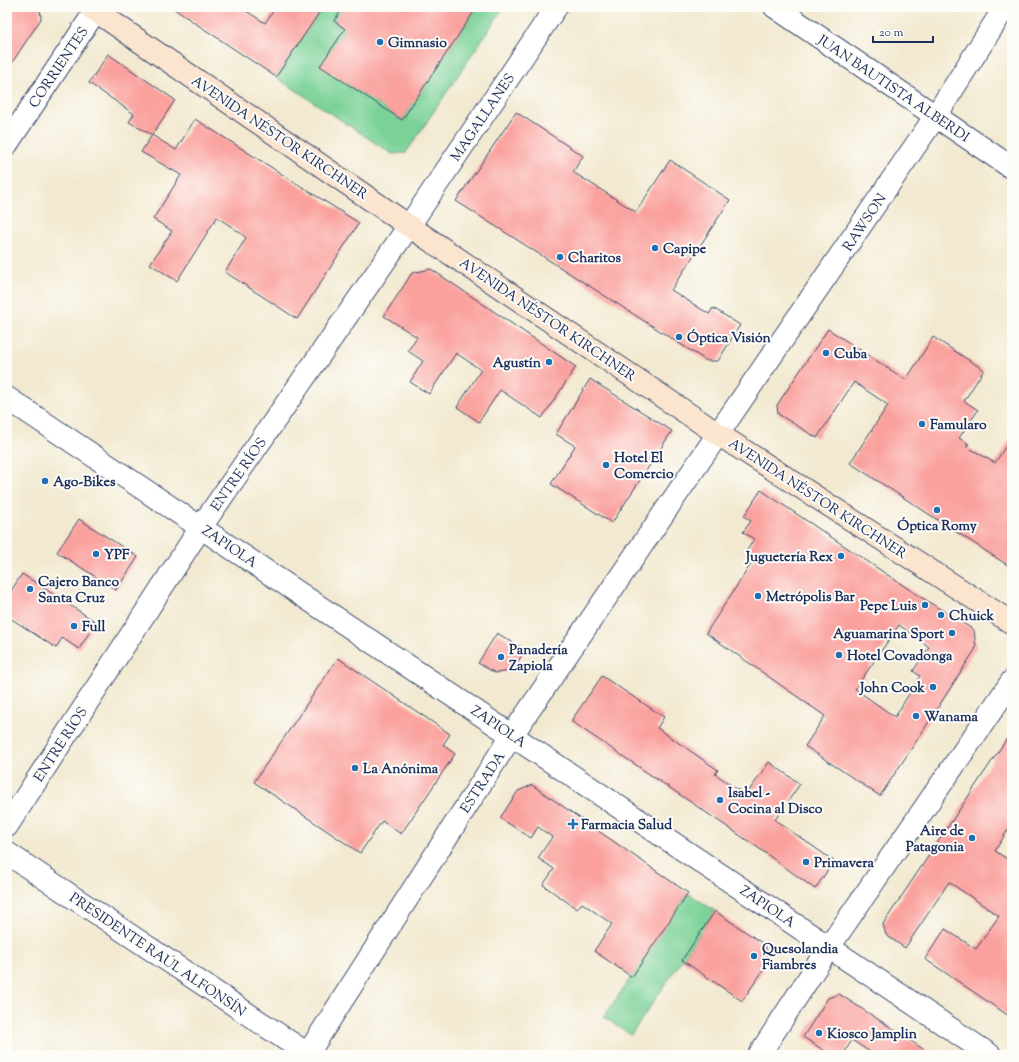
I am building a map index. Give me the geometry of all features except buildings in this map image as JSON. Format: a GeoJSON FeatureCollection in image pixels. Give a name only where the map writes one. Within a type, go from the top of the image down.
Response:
{"type":"FeatureCollection","features":[{"type":"Feature","properties":{"kind":"main road","name":"AVENIDA NÉSTOR KIRCHNER"},"geometry":{"type":"LineString","coordinates":[[94,8],[409,226],[718,434],[1012,623]]}},
{"type":"Feature","properties":{"kind":"street","name":"MAGALLANES"},"geometry":{"type":"LineString","coordinates":[[409,226],[556,7]]}},
{"type":"Feature","properties":{"kind":"street","name":"JUAN BAUTISTA ALBERDI"},"geometry":{"type":"LineString","coordinates":[[775,7],[1012,168]]}},
{"type":"Feature","properties":{"kind":"street","name":"RAWSON"},"geometry":{"type":"LineString","coordinates":[[718,434],[935,117],[1005,7]]}},
{"type":"Feature","properties":{"kind":"street","name":"CORRIENTES"},"geometry":{"type":"LineString","coordinates":[[7,144],[94,8]]}},
{"type":"Feature","properties":{"kind":"street","name":"ENTRE RÍOS"},"geometry":{"type":"LineString","coordinates":[[7,826],[201,527],[409,226]]}},
{"type":"Feature","properties":{"kind":"street","name":"ZAPIOLA"},"geometry":{"type":"LineString","coordinates":[[7,398],[990,1055]]}},
{"type":"Feature","properties":{"kind":"street","name":"ESTRADA"},"geometry":{"type":"LineString","coordinates":[[308,1055],[512,735],[718,434]]}},
{"type":"Feature","properties":{"kind":"street"},"geometry":{"type":"LineString","coordinates":[[759,1055],[829,947],[1012,681]]}},
{"type":"Feature","properties":{"kind":"street","name":"PRESIDENTE RAÚL ALFONSÍN"},"geometry":{"type":"LineString","coordinates":[[7,853],[308,1055]]}},
{"type":"Feature","properties":{"kind":"green space"},"geometry":{"type":"Polygon","coordinates":[[[323,7],[343,8],[345,29],[321,66],[402,120],[477,7],[504,7],[406,153],[392,154],[276,77],[323,7]]]}},
{"type":"Feature","properties":{"kind":"green space"},"geometry":{"type":"Polygon","coordinates":[[[688,893],[715,911],[631,1035],[604,1017],[688,893]]]}},
{"type":"Feature","properties":{"kind":"place","name":"Gimnasio"},"geometry":{"type":"Point","coordinates":[380,42]}},
{"type":"Feature","properties":{"kind":"place","name":"Capipe"},"geometry":{"type":"Point","coordinates":[655,248]}},
{"type":"Feature","properties":{"kind":"place","name":"Charitos"},"geometry":{"type":"Point","coordinates":[560,257]}},
{"type":"Feature","properties":{"kind":"place","name":"Óptica Visión"},"geometry":{"type":"Point","coordinates":[679,337]}},
{"type":"Feature","properties":{"kind":"place","name":"Cuba"},"geometry":{"type":"Point","coordinates":[826,353]}},
{"type":"Feature","properties":{"kind":"place","name":"Agustín"},"geometry":{"type":"Point","coordinates":[549,362]}},
{"type":"Feature","properties":{"kind":"place","name":"Famularo"},"geometry":{"type":"Point","coordinates":[922,424]}},
{"type":"Feature","properties":{"kind":"place","name":"Hotel El Comercio"},"geometry":{"type":"Point","coordinates":[606,465]}},
{"type":"Feature","properties":{"kind":"place","name":"Ago-Bikes"},"geometry":{"type":"Point","coordinates":[45,481]}},
{"type":"Feature","properties":{"kind":"place","name":"Óptica Romy"},"geometry":{"type":"Point","coordinates":[937,510]}},
{"type":"Feature","properties":{"kind":"place","name":"YPF"},"geometry":{"type":"Point","coordinates":[96,554]}},
{"type":"Feature","properties":{"kind":"place","name":"Juguetería Rex"},"geometry":{"type":"Point","coordinates":[841,556]}},
{"type":"Feature","properties":{"kind":"place","name":"Cajero Banco Santa Cruz"},"geometry":{"type":"Point","coordinates":[30,589]}},
{"type":"Feature","properties":{"kind":"place","name":"Metrópolis Bar"},"geometry":{"type":"Point","coordinates":[758,596]}},
{"type":"Feature","properties":{"kind":"place","name":"Pepe Luis"},"geometry":{"type":"Point","coordinates":[925,605]}},
{"type":"Feature","properties":{"kind":"place","name":"Chuick"},"geometry":{"type":"Point","coordinates":[941,615]}},
{"type":"Feature","properties":{"kind":"place","name":"Full"},"geometry":{"type":"Point","coordinates":[74,626]}},
{"type":"Feature","properties":{"kind":"place","name":"Aguamarina Sport"},"geometry":{"type":"Point","coordinates":[952,633]}},
{"type":"Feature","properties":{"kind":"place","name":"Hotel Covadonga"},"geometry":{"type":"Point","coordinates":[839,655]}},
{"type":"Feature","properties":{"kind":"place","name":"Panadería Zapiola"},"geometry":{"type":"Point","coordinates":[501,657]}},
{"type":"Feature","properties":{"kind":"place","name":"John Cook"},"geometry":{"type":"Point","coordinates":[933,687]}},
{"type":"Feature","properties":{"kind":"place","name":"Wanama"},"geometry":{"type":"Point","coordinates":[916,716]}},
{"type":"Feature","properties":{"kind":"place","name":"La Anónima"},"geometry":{"type":"Point","coordinates":[355,768]}},
{"type":"Feature","properties":{"kind":"place","name":"Isabel - Cocina al Disco"},"geometry":{"type":"Point","coordinates":[720,800]}},
{"type":"Feature","properties":{"kind":"place","name":"Farmacia Salud"},"geometry":{"type":"Point","coordinates":[573,824]}},
{"type":"Feature","properties":{"kind":"place","name":"Aire de Patagonia"},"geometry":{"type":"Point","coordinates":[972,838]}},
{"type":"Feature","properties":{"kind":"place","name":"Primavera"},"geometry":{"type":"Point","coordinates":[806,862]}},
{"type":"Feature","properties":{"kind":"place","name":"Quesolandia Fiambres"},"geometry":{"type":"Point","coordinates":[754,956]}},
{"type":"Feature","properties":{"kind":"place","name":"Kiosco Jamplin"},"geometry":{"type":"Point","coordinates":[819,1033]}}]}
